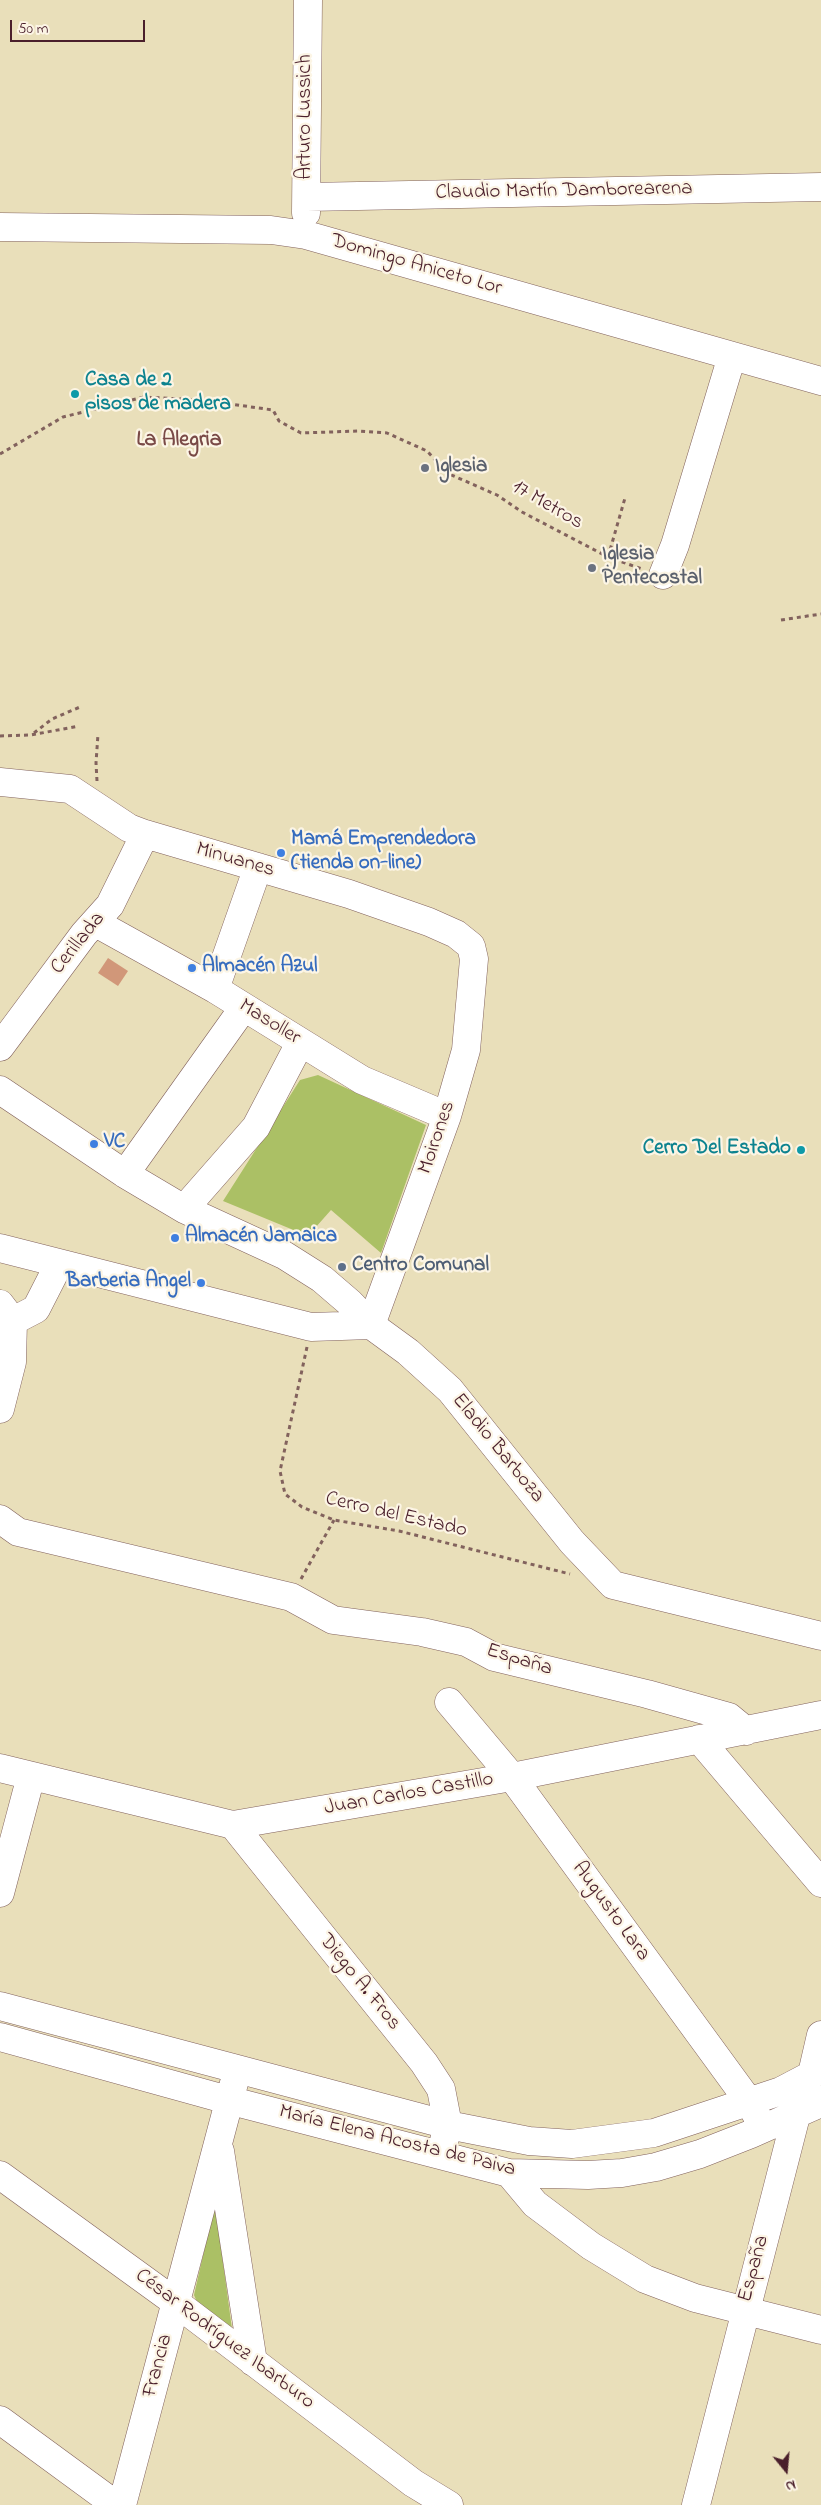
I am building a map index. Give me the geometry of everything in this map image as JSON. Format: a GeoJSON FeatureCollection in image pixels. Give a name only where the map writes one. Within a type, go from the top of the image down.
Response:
{"type":"FeatureCollection","features":[{"type":"Feature","properties":{"kind":"street","name":"Arturo Lussich"},"geometry":{"type":"LineString","coordinates":[[306,235],[308,0]]}},
{"type":"Feature","properties":{"kind":"street","name":"Claudio Martín Damborearena"},"geometry":{"type":"LineString","coordinates":[[307,196],[821,186]]}},
{"type":"Feature","properties":{"kind":"street","name":"Domingo Aniceto Lor"},"geometry":{"type":"LineString","coordinates":[[0,227],[271,230],[306,235],[821,380]]}},
{"type":"Feature","properties":{"kind":"street"},"geometry":{"type":"LineString","coordinates":[[663,575],[675,545],[732,356]]}},
{"type":"Feature","properties":{"kind":"street","name":"Minuanes"},"geometry":{"type":"LineString","coordinates":[[0,782],[70,789],[129,828],[349,894],[429,922],[456,934],[471,946]]}},
{"type":"Feature","properties":{"kind":"street","name":"Cerillada"},"geometry":{"type":"LineString","coordinates":[[0,1047],[110,905],[145,834]]}},
{"type":"Feature","properties":{"kind":"street"},"geometry":{"type":"LineString","coordinates":[[215,989],[258,867]]}},
{"type":"Feature","properties":{"kind":"street","name":"Masoller"},"geometry":{"type":"LineString","coordinates":[[96,922],[215,989],[362,1080],[446,1116]]}},
{"type":"Feature","properties":{"kind":"street","name":"Moirones"},"geometry":{"type":"LineString","coordinates":[[371,1325],[446,1116],[466,1050],[474,959],[471,946]]}},
{"type":"Feature","properties":{"kind":"street"},"geometry":{"type":"LineString","coordinates":[[125,1174],[244,1007]]}},
{"type":"Feature","properties":{"kind":"street"},"geometry":{"type":"LineString","coordinates":[[184,1209],[256,1127],[300,1043]]}},
{"type":"Feature","properties":{"kind":"street","name":"Eladio Barboza"},"geometry":{"type":"LineString","coordinates":[[0,1090],[125,1174],[184,1209],[284,1255],[322,1279],[350,1303],[371,1325],[408,1352],[450,1390],[572,1542],[612,1585],[821,1636]]}},
{"type":"Feature","properties":{"kind":"street"},"geometry":{"type":"LineString","coordinates":[[0,1248],[311,1327],[371,1325]]}},
{"type":"Feature","properties":{"kind":"street"},"geometry":{"type":"LineString","coordinates":[[0,1409],[12,1362],[6,1312],[36,1309],[59,1264]]}},
{"type":"Feature","properties":{"kind":"street","name":"España"},"geometry":{"type":"LineString","coordinates":[[0,1519],[18,1532],[291,1597],[333,1620],[422,1632],[466,1642],[494,1657],[647,1694],[729,1717],[746,1731]]}},
{"type":"Feature","properties":{"kind":"street","name":"Augusto Lara"},"geometry":{"type":"LineString","coordinates":[[448,1702],[512,1777],[750,2103],[763,2128]]}},
{"type":"Feature","properties":{"kind":"street","name":"Juan Carlos Castillo"},"geometry":{"type":"LineString","coordinates":[[0,1768],[233,1825],[512,1777],[821,1716]]}},
{"type":"Feature","properties":{"kind":"street"},"geometry":{"type":"LineString","coordinates":[[699,1740],[821,1883]]}},
{"type":"Feature","properties":{"kind":"street"},"geometry":{"type":"LineString","coordinates":[[0,1893],[31,1776]]}},
{"type":"Feature","properties":{"kind":"street","name":"Diego A. Fros"},"geometry":{"type":"LineString","coordinates":[[233,1825],[424,2063],[441,2090],[448,2125],[440,2155]]}},
{"type":"Feature","properties":{"kind":"street","name":"María Elena Acosta de Paiva"},"geometry":{"type":"LineString","coordinates":[[0,2006],[448,2125],[529,2141],[572,2144],[654,2133],[750,2103],[781,2091],[816,2072]]}},
{"type":"Feature","properties":{"kind":"street","name":"España"},"geometry":{"type":"LineString","coordinates":[[696,2505],[744,2311],[809,2108],[821,2035]]}},
{"type":"Feature","properties":{"kind":"street","name":"María Elena Acosta de Paiva"},"geometry":{"type":"LineString","coordinates":[[0,2037],[228,2100],[509,2173],[622,2174],[656,2167],[700,2154],[809,2108]]}},
{"type":"Feature","properties":{"kind":"street","name":"Francia"},"geometry":{"type":"LineString","coordinates":[[122,2505],[228,2100],[238,2070]]}},
{"type":"Feature","properties":{"kind":"street","name":"Francia"},"geometry":{"type":"LineString","coordinates":[[218,2140],[253,2362]]}},
{"type":"Feature","properties":{"kind":"street"},"geometry":{"type":"LineString","coordinates":[[509,2173],[535,2204],[591,2246],[645,2279],[695,2298],[821,2330]]}},
{"type":"Feature","properties":{"kind":"street","name":"César Rodríguez Ibarburo"},"geometry":{"type":"LineString","coordinates":[[0,2175],[175,2302],[253,2362],[410,2494],[449,2505]]}},
{"type":"Feature","properties":{"kind":"street"},"geometry":{"type":"LineString","coordinates":[[0,2420],[116,2505]]}},
{"type":"Feature","properties":{"kind":"path","name":"17 Metros"},"geometry":{"type":"LineString","coordinates":[[0,454],[63,417],[144,397],[202,400],[273,410],[278,421],[301,433],[359,431],[387,433],[427,451],[447,473],[497,494],[522,512],[608,557],[626,565],[663,575]]}},
{"type":"Feature","properties":{"kind":"path"},"geometry":{"type":"LineString","coordinates":[[608,557],[625,498]]}},
{"type":"Feature","properties":{"kind":"path"},"geometry":{"type":"LineString","coordinates":[[781,620],[821,614]]}},
{"type":"Feature","properties":{"kind":"path"},"geometry":{"type":"LineString","coordinates":[[31,735],[52,719],[80,707]]}},
{"type":"Feature","properties":{"kind":"path"},"geometry":{"type":"LineString","coordinates":[[0,736],[31,735],[79,726]]}},
{"type":"Feature","properties":{"kind":"path"},"geometry":{"type":"LineString","coordinates":[[98,734],[96,763],[98,790],[106,813]]}},
{"type":"Feature","properties":{"kind":"path","name":"Cerro del Estado"},"geometry":{"type":"LineString","coordinates":[[311,1327],[280,1471],[285,1494],[302,1508],[334,1520],[399,1531],[574,1575]]}},
{"type":"Feature","properties":{"kind":"path"},"geometry":{"type":"LineString","coordinates":[[291,1597],[334,1520]]}},
{"type":"Feature","properties":{"kind":"green space"},"geometry":{"type":"Polygon","coordinates":[[[318,1075],[426,1125],[381,1253],[331,1210],[308,1236],[223,1201],[300,1080],[318,1075]]]}},
{"type":"Feature","properties":{"kind":"green space"},"geometry":{"type":"Polygon","coordinates":[[[215,2203],[232,2329],[197,2302],[194,2295],[215,2203]]]}},
{"type":"Feature","properties":{"kind":"building"},"geometry":{"type":"Polygon","coordinates":[[[108,958],[128,971],[118,986],[98,973],[108,958]]]}},
{"type":"Feature","properties":{"kind":"place","name":"Casa de 2 pisos de madera"},"geometry":{"type":"Point","coordinates":[75,394]}},
{"type":"Feature","properties":{"kind":"place","name":"Iglesia"},"geometry":{"type":"Point","coordinates":[425,468]}},
{"type":"Feature","properties":{"kind":"place","name":"Iglesia Pentecostal"},"geometry":{"type":"Point","coordinates":[592,568]}},
{"type":"Feature","properties":{"kind":"place","name":"Mamá Emprendedora (tienda on-line)"},"geometry":{"type":"Point","coordinates":[281,853]}},
{"type":"Feature","properties":{"kind":"place","name":"Almacén Azul"},"geometry":{"type":"Point","coordinates":[192,968]}},
{"type":"Feature","properties":{"kind":"place","name":"VC"},"geometry":{"type":"Point","coordinates":[94,1144]}},
{"type":"Feature","properties":{"kind":"place","name":"Cerro Del Estado"},"geometry":{"type":"Point","coordinates":[801,1150]}},
{"type":"Feature","properties":{"kind":"place","name":"Almacén Jamaica"},"geometry":{"type":"Point","coordinates":[175,1238]}},
{"type":"Feature","properties":{"kind":"place","name":"Centro Comunal"},"geometry":{"type":"Point","coordinates":[342,1267]}},
{"type":"Feature","properties":{"kind":"place","name":"Barberia Angel"},"geometry":{"type":"Point","coordinates":[201,1283]}},
{"type":"Feature","properties":{"kind":"district","name":"La Alegria"},"geometry":{"type":"Point","coordinates":[179,441]}}]}
